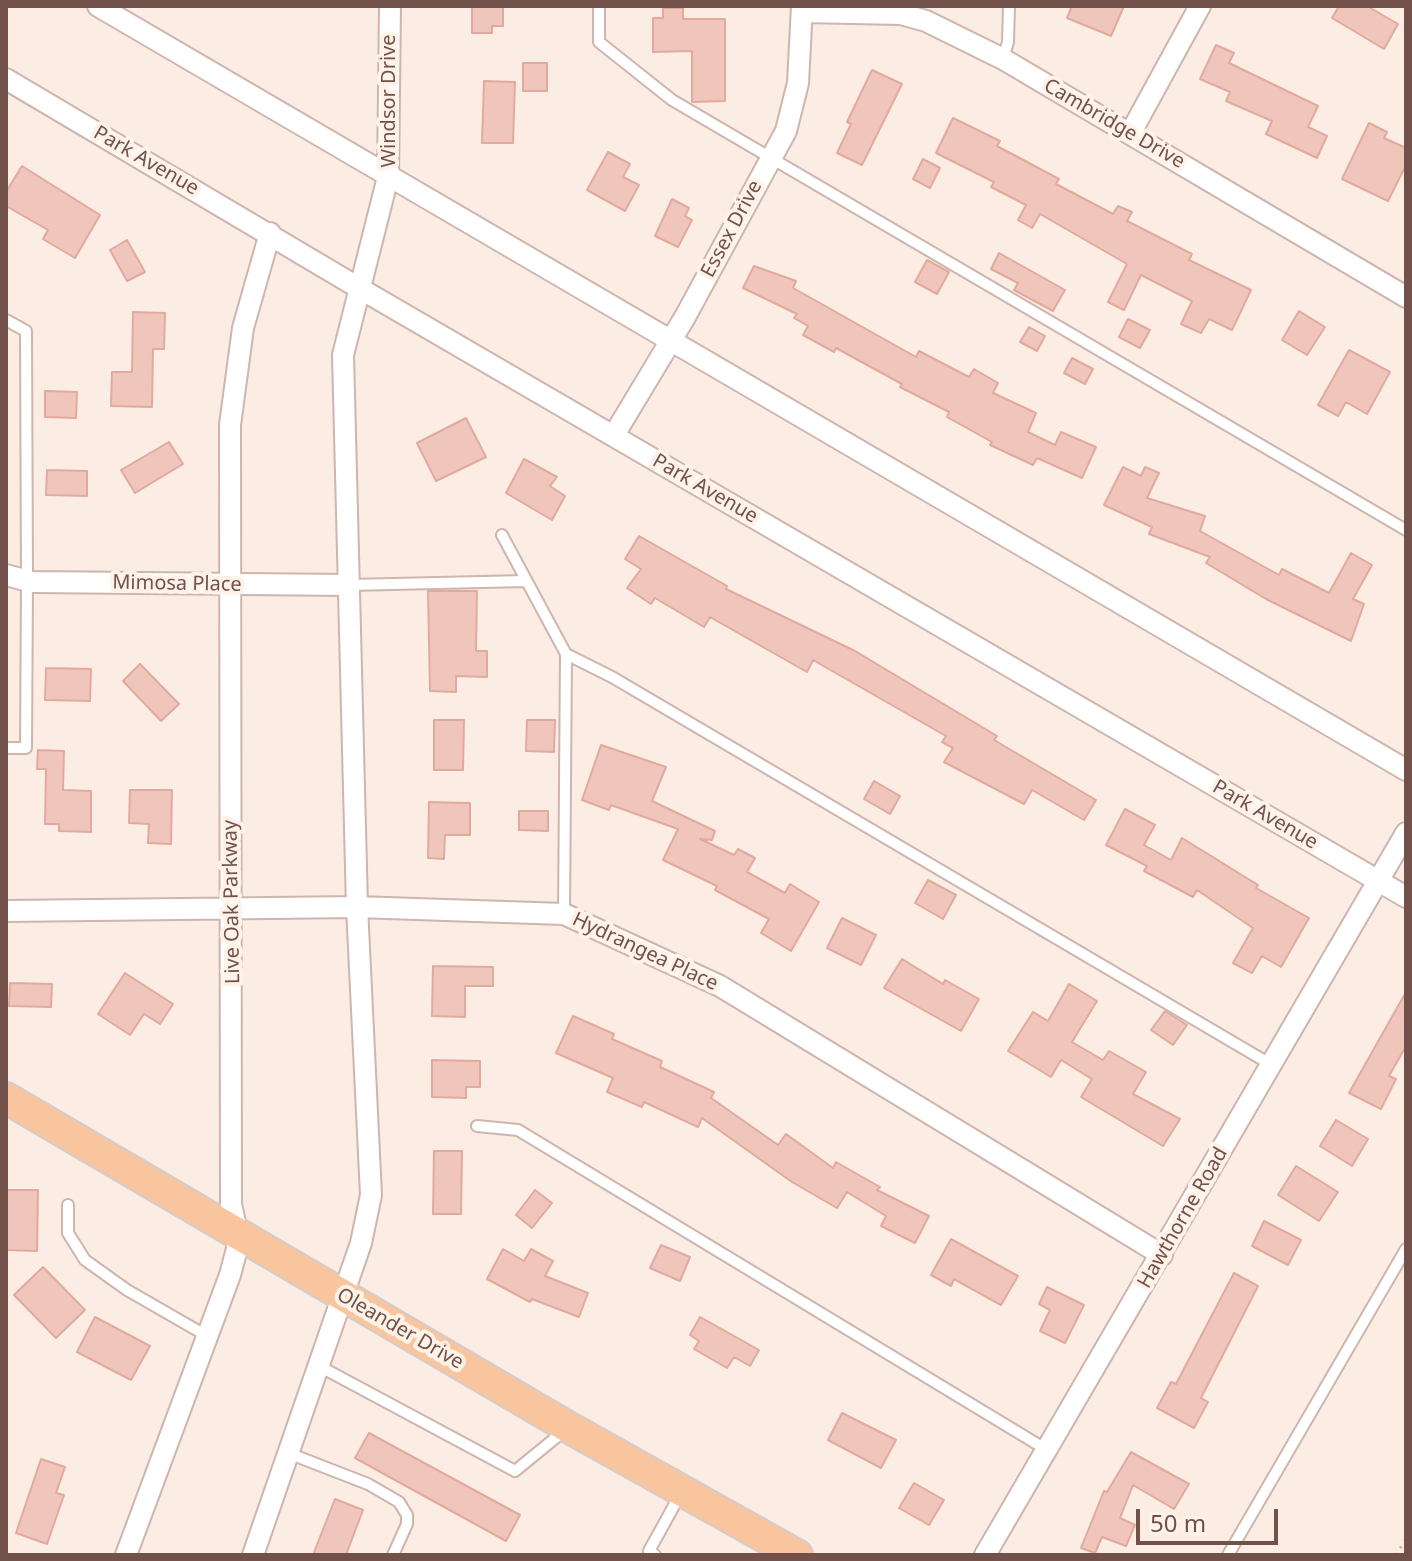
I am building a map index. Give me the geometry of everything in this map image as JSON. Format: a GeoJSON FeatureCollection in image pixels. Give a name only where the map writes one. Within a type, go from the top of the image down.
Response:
{"type":"FeatureCollection","features":[{"type":"Feature","properties":{"kind":"main road","name":"Oleander Drive"},"geometry":{"type":"LineString","coordinates":[[6,1098],[568,1427],[797,1555]]}},
{"type":"Feature","properties":{"kind":"street"},"geometry":{"type":"LineString","coordinates":[[98,6],[1406,770]]}},
{"type":"Feature","properties":{"kind":"street","name":"Windsor Drive"},"geometry":{"type":"LineString","coordinates":[[359,288],[388,177],[390,6]]}},
{"type":"Feature","properties":{"kind":"street"},"geometry":{"type":"LineString","coordinates":[[1130,134],[1200,6]]}},
{"type":"Feature","properties":{"kind":"street","name":"Essex Drive"},"geometry":{"type":"LineString","coordinates":[[614,435],[670,342],[793,110],[802,9]]}},
{"type":"Feature","properties":{"kind":"street","name":"Cambridge Drive"},"geometry":{"type":"LineString","coordinates":[[802,9],[914,17],[1003,59],[1406,297]]}},
{"type":"Feature","properties":{"kind":"street","name":"Park Avenue"},"geometry":{"type":"LineString","coordinates":[[6,79],[1406,897]]}},
{"type":"Feature","properties":{"kind":"street","name":"Live Oak Parkway"},"geometry":{"type":"LineString","coordinates":[[126,1555],[135,1521],[230,1275],[239,1241],[231,1204],[230,584],[233,394],[255,275],[270,233]]}},
{"type":"Feature","properties":{"kind":"street"},"geometry":{"type":"LineString","coordinates":[[253,1555],[344,1295],[361,1243],[371,1195],[357,907],[343,355],[359,288]]}},
{"type":"Feature","properties":{"kind":"street","name":"Mimosa Place"},"geometry":{"type":"LineString","coordinates":[[6,575],[27,582],[349,585]]}},
{"type":"Feature","properties":{"kind":"street","name":"Hawthorne Road"},"geometry":{"type":"LineString","coordinates":[[985,1555],[1406,833]]}},
{"type":"Feature","properties":{"kind":"street","name":"Hydrangea Place"},"geometry":{"type":"LineString","coordinates":[[6,911],[357,907],[564,914],[720,986],[1162,1255]]}},
{"type":"Feature","properties":{"kind":"lane"},"geometry":{"type":"LineString","coordinates":[[599,6],[599,42],[672,100],[771,155],[1406,530]]}},
{"type":"Feature","properties":{"kind":"lane"},"geometry":{"type":"LineString","coordinates":[[1003,59],[1008,42],[1009,6]]}},
{"type":"Feature","properties":{"kind":"lane"},"geometry":{"type":"LineString","coordinates":[[6,320],[26,331],[27,582],[26,748],[6,748]]}},
{"type":"Feature","properties":{"kind":"lane"},"geometry":{"type":"LineString","coordinates":[[502,535],[566,654],[564,914]]}},
{"type":"Feature","properties":{"kind":"lane"},"geometry":{"type":"LineString","coordinates":[[349,585],[526,581]]}},
{"type":"Feature","properties":{"kind":"lane"},"geometry":{"type":"LineString","coordinates":[[566,654],[612,677],[1270,1064]]}},
{"type":"Feature","properties":{"kind":"lane"},"geometry":{"type":"LineString","coordinates":[[477,1126],[518,1130],[1047,1450]]}},
{"type":"Feature","properties":{"kind":"lane"},"geometry":{"type":"LineString","coordinates":[[68,1205],[68,1233],[85,1260],[127,1290],[207,1336]]}},
{"type":"Feature","properties":{"kind":"lane"},"geometry":{"type":"LineString","coordinates":[[1228,1555],[1406,1249]]}},
{"type":"Feature","properties":{"kind":"lane"},"geometry":{"type":"LineString","coordinates":[[319,1366],[515,1471],[568,1427]]}},
{"type":"Feature","properties":{"kind":"lane"},"geometry":{"type":"LineString","coordinates":[[288,1453],[368,1484],[399,1502],[404,1508],[407,1524],[393,1555]]}},
{"type":"Feature","properties":{"kind":"lane"},"geometry":{"type":"LineString","coordinates":[[655,1555],[649,1551],[683,1489]]}},
{"type":"Feature","properties":{"kind":"path"},"geometry":{"type":"LineString","coordinates":[[1396,1555],[1406,1539]]}},
{"type":"Feature","properties":{"kind":"building"},"geometry":{"type":"Polygon","coordinates":[[[472,6],[503,6],[503,26],[492,26],[492,33],[472,33],[472,6]]]}},
{"type":"Feature","properties":{"kind":"building"},"geometry":{"type":"Polygon","coordinates":[[[1072,6],[1124,6],[1111,36],[1067,18],[1072,6]]]}},
{"type":"Feature","properties":{"kind":"building"},"geometry":{"type":"Polygon","coordinates":[[[1339,6],[1367,6],[1398,24],[1384,49],[1332,18],[1339,6]]]}},
{"type":"Feature","properties":{"kind":"building"},"geometry":{"type":"Polygon","coordinates":[[[663,8],[683,8],[683,19],[725,19],[725,101],[692,102],[692,51],[653,52],[653,18],[663,18],[663,8]]]}},
{"type":"Feature","properties":{"kind":"building"},"geometry":{"type":"Polygon","coordinates":[[[1216,45],[1234,53],[1229,63],[1318,106],[1308,127],[1327,136],[1317,158],[1266,134],[1272,121],[1226,101],[1230,92],[1200,79],[1216,45]]]}},
{"type":"Feature","properties":{"kind":"building"},"geometry":{"type":"Polygon","coordinates":[[[523,63],[547,63],[547,91],[523,91],[523,63]]]}},
{"type":"Feature","properties":{"kind":"building"},"geometry":{"type":"Polygon","coordinates":[[[872,70],[902,84],[862,165],[837,153],[851,124],[847,122],[872,70]]]}},
{"type":"Feature","properties":{"kind":"building"},"geometry":{"type":"Polygon","coordinates":[[[484,81],[515,82],[513,143],[482,143],[484,81]]]}},
{"type":"Feature","properties":{"kind":"building"},"geometry":{"type":"Polygon","coordinates":[[[953,118],[1000,141],[997,146],[1059,179],[1056,184],[1113,214],[1118,206],[1132,212],[1127,221],[1192,254],[1189,260],[1251,290],[1232,330],[1209,319],[1201,333],[1181,324],[1192,301],[1141,275],[1124,310],[1108,302],[1127,264],[1040,214],[1032,228],[1018,220],[1026,205],[991,187],[994,182],[936,153],[953,118]]]}},
{"type":"Feature","properties":{"kind":"building"},"geometry":{"type":"Polygon","coordinates":[[[1369,123],[1387,132],[1384,138],[1406,148],[1406,165],[1388,201],[1342,179],[1369,123]]]}},
{"type":"Feature","properties":{"kind":"building"},"geometry":{"type":"Polygon","coordinates":[[[608,152],[630,164],[623,177],[639,185],[625,211],[587,190],[608,152]]]}},
{"type":"Feature","properties":{"kind":"building"},"geometry":{"type":"Polygon","coordinates":[[[923,159],[940,168],[930,188],[913,179],[923,159]]]}},
{"type":"Feature","properties":{"kind":"building"},"geometry":{"type":"Polygon","coordinates":[[[22,166],[100,215],[75,258],[43,239],[48,230],[6,206],[6,192],[22,166]]]}},
{"type":"Feature","properties":{"kind":"building"},"geometry":{"type":"Polygon","coordinates":[[[672,199],[689,208],[685,216],[692,220],[678,247],[655,236],[672,199]]]}},
{"type":"Feature","properties":{"kind":"building"},"geometry":{"type":"Polygon","coordinates":[[[127,240],[145,272],[127,281],[110,250],[127,240]]]}},
{"type":"Feature","properties":{"kind":"building"},"geometry":{"type":"Polygon","coordinates":[[[999,253],[1065,290],[1053,311],[1014,290],[1018,283],[991,269],[999,253]]]}},
{"type":"Feature","properties":{"kind":"building"},"geometry":{"type":"Polygon","coordinates":[[[927,260],[949,272],[937,294],[915,282],[927,260]]]}},
{"type":"Feature","properties":{"kind":"building"},"geometry":{"type":"Polygon","coordinates":[[[754,266],[796,281],[793,288],[916,357],[919,351],[969,377],[974,369],[998,383],[993,393],[1036,413],[1028,432],[1055,445],[1061,432],[1096,447],[1082,478],[1037,458],[1033,465],[990,445],[992,442],[947,417],[949,412],[900,387],[902,384],[836,348],[834,352],[803,335],[808,326],[794,318],[797,314],[743,288],[754,266]]]}},
{"type":"Feature","properties":{"kind":"building"},"geometry":{"type":"Polygon","coordinates":[[[1299,311],[1325,327],[1307,355],[1282,340],[1299,311]]]}},
{"type":"Feature","properties":{"kind":"building"},"geometry":{"type":"Polygon","coordinates":[[[133,312],[165,313],[164,349],[153,349],[152,407],[111,406],[112,372],[132,372],[133,312]]]}},
{"type":"Feature","properties":{"kind":"building"},"geometry":{"type":"Polygon","coordinates":[[[1128,319],[1150,330],[1140,348],[1119,337],[1128,319]]]}},
{"type":"Feature","properties":{"kind":"building"},"geometry":{"type":"Polygon","coordinates":[[[1029,327],[1045,336],[1037,351],[1020,342],[1029,327]]]}},
{"type":"Feature","properties":{"kind":"building"},"geometry":{"type":"Polygon","coordinates":[[[1349,350],[1390,372],[1367,414],[1346,402],[1338,416],[1318,405],[1349,350]]]}},
{"type":"Feature","properties":{"kind":"building"},"geometry":{"type":"Polygon","coordinates":[[[1072,358],[1093,369],[1085,384],[1064,373],[1072,358]]]}},
{"type":"Feature","properties":{"kind":"building"},"geometry":{"type":"Polygon","coordinates":[[[45,391],[77,392],[76,418],[45,417],[45,391]]]}},
{"type":"Feature","properties":{"kind":"building"},"geometry":{"type":"Polygon","coordinates":[[[466,418],[486,457],[436,481],[417,443],[466,418]]]}},
{"type":"Feature","properties":{"kind":"building"},"geometry":{"type":"Polygon","coordinates":[[[169,442],[183,464],[135,493],[121,470],[169,442]]]}},
{"type":"Feature","properties":{"kind":"building"},"geometry":{"type":"Polygon","coordinates":[[[524,459],[557,477],[550,486],[565,496],[552,520],[506,493],[524,459]]]}},
{"type":"Feature","properties":{"kind":"building"},"geometry":{"type":"Polygon","coordinates":[[[1123,467],[1141,476],[1145,467],[1159,473],[1147,498],[1205,516],[1200,531],[1279,575],[1282,569],[1329,593],[1351,553],[1372,565],[1353,599],[1364,604],[1351,641],[1266,599],[1206,563],[1210,557],[1149,534],[1152,527],[1104,505],[1123,467]]]}},
{"type":"Feature","properties":{"kind":"building"},"geometry":{"type":"Polygon","coordinates":[[[47,470],[87,471],[87,496],[46,495],[47,470]]]}},
{"type":"Feature","properties":{"kind":"building"},"geometry":{"type":"Polygon","coordinates":[[[639,536],[727,586],[726,589],[855,651],[997,736],[994,740],[1096,800],[1084,820],[1032,790],[1024,804],[944,762],[953,748],[942,742],[946,736],[813,660],[807,672],[710,617],[704,627],[655,598],[651,604],[627,588],[641,569],[625,559],[639,536]]]}},
{"type":"Feature","properties":{"kind":"building"},"geometry":{"type":"Polygon","coordinates":[[[428,591],[477,591],[476,651],[487,651],[487,677],[456,676],[456,692],[430,691],[428,591]]]}},
{"type":"Feature","properties":{"kind":"building"},"geometry":{"type":"Polygon","coordinates":[[[140,664],[179,704],[161,721],[123,681],[140,664]]]}},
{"type":"Feature","properties":{"kind":"building"},"geometry":{"type":"Polygon","coordinates":[[[46,668],[91,669],[90,701],[45,700],[46,668]]]}},
{"type":"Feature","properties":{"kind":"building"},"geometry":{"type":"Polygon","coordinates":[[[434,720],[464,720],[463,770],[434,770],[434,720]]]}},
{"type":"Feature","properties":{"kind":"building"},"geometry":{"type":"Polygon","coordinates":[[[527,720],[555,720],[554,752],[526,751],[527,720]]]}},
{"type":"Feature","properties":{"kind":"building"},"geometry":{"type":"Polygon","coordinates":[[[601,745],[666,767],[652,801],[715,831],[712,840],[700,839],[734,855],[738,849],[755,858],[747,872],[785,893],[790,884],[819,902],[791,951],[761,933],[769,919],[715,890],[717,886],[663,860],[678,829],[611,805],[609,810],[582,800],[601,745]]]}},
{"type":"Feature","properties":{"kind":"building"},"geometry":{"type":"Polygon","coordinates":[[[38,750],[64,751],[63,790],[91,791],[91,832],[59,831],[59,824],[45,824],[46,769],[37,769],[38,750]]]}},
{"type":"Feature","properties":{"kind":"building"},"geometry":{"type":"Polygon","coordinates":[[[874,781],[900,796],[890,814],[864,799],[874,781]]]}},
{"type":"Feature","properties":{"kind":"building"},"geometry":{"type":"Polygon","coordinates":[[[130,790],[172,790],[171,844],[148,843],[149,824],[129,823],[130,790]]]}},
{"type":"Feature","properties":{"kind":"building"},"geometry":{"type":"Polygon","coordinates":[[[429,802],[470,803],[470,835],[445,835],[444,859],[428,858],[429,802]]]}},
{"type":"Feature","properties":{"kind":"building"},"geometry":{"type":"Polygon","coordinates":[[[1125,809],[1155,825],[1144,845],[1171,860],[1182,838],[1258,885],[1256,888],[1309,918],[1281,967],[1262,956],[1252,973],[1233,963],[1253,928],[1197,890],[1193,897],[1144,871],[1147,866],[1106,845],[1125,809]]]}},
{"type":"Feature","properties":{"kind":"building"},"geometry":{"type":"Polygon","coordinates":[[[519,811],[548,811],[548,831],[519,830],[519,811]]]}},
{"type":"Feature","properties":{"kind":"building"},"geometry":{"type":"Polygon","coordinates":[[[928,880],[956,895],[943,919],[915,903],[928,880]]]}},
{"type":"Feature","properties":{"kind":"building"},"geometry":{"type":"Polygon","coordinates":[[[842,918],[876,935],[861,965],[827,948],[842,918]]]}},
{"type":"Feature","properties":{"kind":"building"},"geometry":{"type":"Polygon","coordinates":[[[902,959],[943,984],[945,980],[979,999],[961,1031],[884,988],[902,959]]]}},
{"type":"Feature","properties":{"kind":"building"},"geometry":{"type":"Polygon","coordinates":[[[433,966],[493,967],[493,986],[465,986],[465,1017],[432,1016],[433,966]]]}},
{"type":"Feature","properties":{"kind":"building"},"geometry":{"type":"Polygon","coordinates":[[[125,973],[173,1004],[160,1024],[144,1014],[130,1035],[98,1014],[125,973]]]}},
{"type":"Feature","properties":{"kind":"building"},"geometry":{"type":"Polygon","coordinates":[[[10,983],[52,984],[51,1007],[9,1006],[10,983]]]}},
{"type":"Feature","properties":{"kind":"building"},"geometry":{"type":"Polygon","coordinates":[[[1069,984],[1097,1001],[1072,1042],[1103,1060],[1109,1051],[1146,1072],[1133,1094],[1180,1119],[1163,1146],[1081,1097],[1092,1079],[1061,1060],[1051,1077],[1008,1051],[1033,1012],[1048,1021],[1069,984]]]}},
{"type":"Feature","properties":{"kind":"building"},"geometry":{"type":"Polygon","coordinates":[[[1406,992],[1406,1046],[1389,1076],[1396,1079],[1381,1109],[1349,1093],[1406,992]]]}},
{"type":"Feature","properties":{"kind":"building"},"geometry":{"type":"Polygon","coordinates":[[[1165,1011],[1187,1025],[1173,1045],[1151,1030],[1165,1011]]]}},
{"type":"Feature","properties":{"kind":"building"},"geometry":{"type":"Polygon","coordinates":[[[573,1016],[614,1034],[612,1039],[662,1061],[660,1067],[714,1092],[711,1098],[778,1145],[786,1134],[833,1168],[836,1162],[880,1187],[877,1190],[929,1216],[915,1243],[881,1226],[886,1216],[847,1192],[837,1208],[792,1182],[702,1118],[698,1127],[644,1102],[642,1107],[607,1092],[613,1078],[556,1053],[573,1016]]]}},
{"type":"Feature","properties":{"kind":"building"},"geometry":{"type":"Polygon","coordinates":[[[432,1060],[480,1061],[480,1087],[466,1087],[466,1098],[432,1097],[432,1060]]]}},
{"type":"Feature","properties":{"kind":"building"},"geometry":{"type":"Polygon","coordinates":[[[1336,1120],[1368,1139],[1352,1166],[1320,1146],[1336,1120]]]}},
{"type":"Feature","properties":{"kind":"building"},"geometry":{"type":"Polygon","coordinates":[[[434,1151],[462,1151],[461,1214],[433,1214],[434,1151]]]}},
{"type":"Feature","properties":{"kind":"building"},"geometry":{"type":"Polygon","coordinates":[[[1296,1166],[1338,1192],[1319,1221],[1278,1195],[1296,1166]]]}},
{"type":"Feature","properties":{"kind":"building"},"geometry":{"type":"Polygon","coordinates":[[[6,1190],[38,1190],[37,1251],[6,1250],[6,1190]]]}},
{"type":"Feature","properties":{"kind":"building"},"geometry":{"type":"Polygon","coordinates":[[[535,1190],[552,1203],[532,1228],[516,1215],[535,1190]]]}},
{"type":"Feature","properties":{"kind":"building"},"geometry":{"type":"Polygon","coordinates":[[[1264,1221],[1301,1240],[1288,1265],[1252,1246],[1264,1221]]]}},
{"type":"Feature","properties":{"kind":"building"},"geometry":{"type":"Polygon","coordinates":[[[951,1239],[1018,1276],[1001,1305],[954,1279],[951,1286],[931,1275],[951,1239]]]}},
{"type":"Feature","properties":{"kind":"building"},"geometry":{"type":"Polygon","coordinates":[[[661,1245],[690,1257],[680,1281],[650,1268],[661,1245]]]}},
{"type":"Feature","properties":{"kind":"building"},"geometry":{"type":"Polygon","coordinates":[[[503,1249],[524,1261],[531,1249],[553,1261],[545,1276],[588,1293],[579,1317],[532,1299],[530,1302],[487,1279],[503,1249]]]}},
{"type":"Feature","properties":{"kind":"building"},"geometry":{"type":"Polygon","coordinates":[[[43,1267],[85,1310],[56,1338],[14,1295],[43,1267]]]}},
{"type":"Feature","properties":{"kind":"building"},"geometry":{"type":"Polygon","coordinates":[[[1234,1273],[1258,1286],[1201,1398],[1208,1402],[1194,1428],[1157,1408],[1171,1382],[1176,1384],[1234,1273]]]}},
{"type":"Feature","properties":{"kind":"building"},"geometry":{"type":"Polygon","coordinates":[[[1047,1287],[1084,1305],[1065,1343],[1040,1331],[1050,1310],[1039,1304],[1047,1287]]]}},
{"type":"Feature","properties":{"kind":"building"},"geometry":{"type":"Polygon","coordinates":[[[95,1317],[150,1346],[131,1380],[77,1352],[95,1317]]]}},
{"type":"Feature","properties":{"kind":"building"},"geometry":{"type":"Polygon","coordinates":[[[700,1317],[759,1350],[750,1366],[734,1357],[727,1368],[694,1349],[699,1341],[690,1335],[700,1317]]]}},
{"type":"Feature","properties":{"kind":"building"},"geometry":{"type":"Polygon","coordinates":[[[842,1413],[896,1440],[881,1468],[828,1440],[842,1413]]]}},
{"type":"Feature","properties":{"kind":"building"},"geometry":{"type":"Polygon","coordinates":[[[369,1433],[520,1515],[506,1541],[355,1458],[369,1433]]]}},
{"type":"Feature","properties":{"kind":"building"},"geometry":{"type":"Polygon","coordinates":[[[1131,1452],[1189,1484],[1174,1509],[1133,1485],[1120,1518],[1135,1525],[1126,1546],[1102,1537],[1095,1553],[1081,1548],[1104,1491],[1107,1492],[1131,1452]]]}},
{"type":"Feature","properties":{"kind":"building"},"geometry":{"type":"Polygon","coordinates":[[[41,1459],[65,1467],[56,1493],[64,1495],[47,1544],[16,1533],[41,1459]]]}},
{"type":"Feature","properties":{"kind":"building"},"geometry":{"type":"Polygon","coordinates":[[[914,1483],[944,1500],[929,1525],[899,1508],[914,1483]]]}},
{"type":"Feature","properties":{"kind":"building"},"geometry":{"type":"Polygon","coordinates":[[[335,1499],[363,1510],[346,1555],[313,1555],[335,1499]]]}}]}
